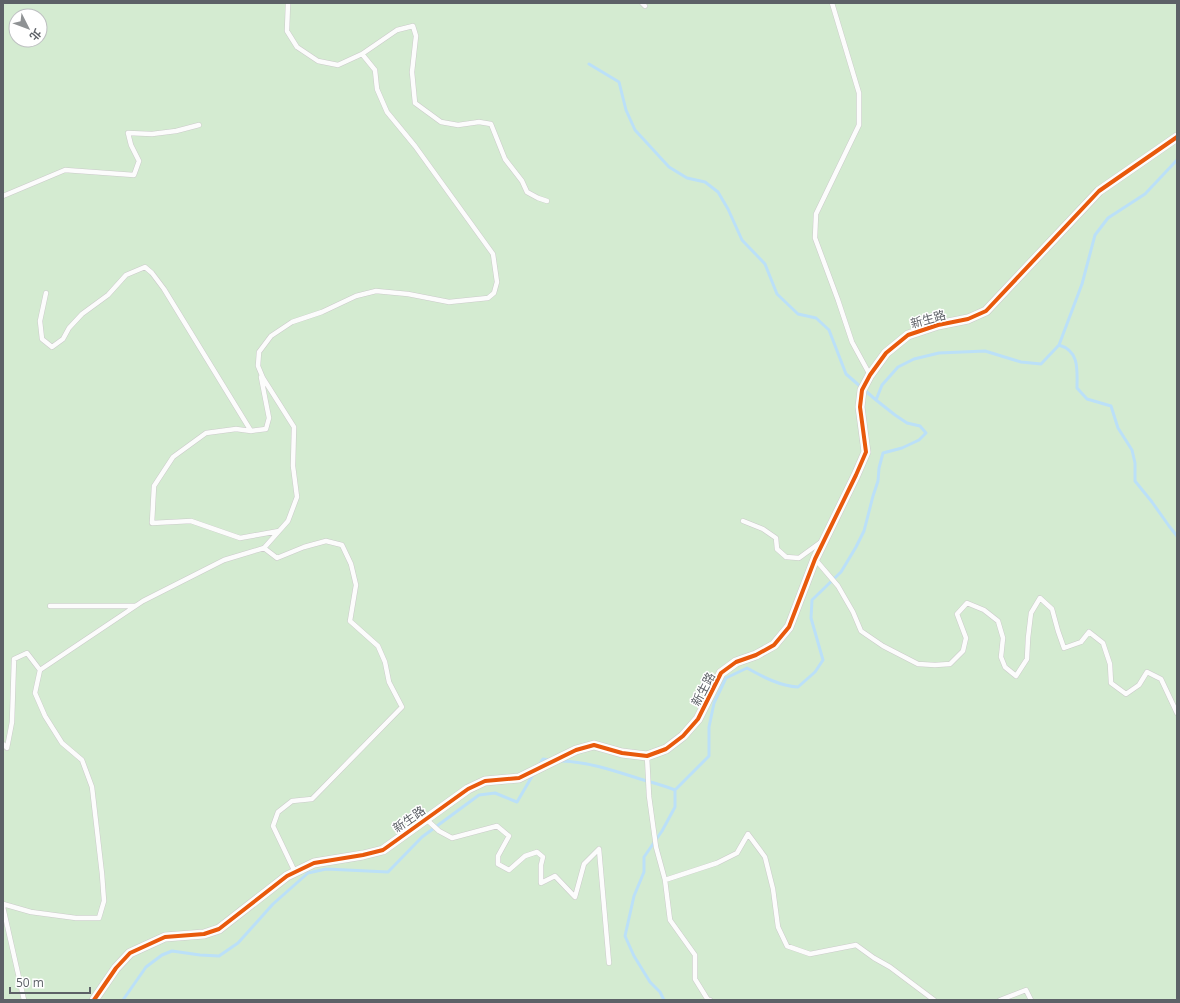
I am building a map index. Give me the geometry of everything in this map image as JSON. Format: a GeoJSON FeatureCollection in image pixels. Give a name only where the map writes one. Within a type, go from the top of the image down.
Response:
{"type":"FeatureCollection","features":[{"type":"Feature","properties":{"kind":"street","name":"新生路"},"geometry":{"type":"LineString","coordinates":[[94,1000],[116,968],[130,953],[165,937],[204,934],[219,929],[287,876],[314,863],[363,855],[383,850],[428,821],[468,789],[485,781],[519,778],[576,750],[594,745],[622,753],[647,756],[666,749],[683,736],[698,719],[722,673],[736,662],[756,656],[774,645],[789,627],[815,559],[866,452],[860,407],[866,382],[886,352],[908,335],[938,325],[968,319],[986,311],[1099,191],[1177,137]]}},
{"type":"Feature","properties":{"kind":"lane"},"geometry":{"type":"LineString","coordinates":[[288,3],[287,31],[297,47],[318,61],[338,65],[362,54],[397,30],[413,26],[416,36],[412,72],[415,103],[442,122],[458,125],[479,122],[491,124],[506,159],[522,181],[527,192],[547,201]]}},
{"type":"Feature","properties":{"kind":"lane"},"geometry":{"type":"LineString","coordinates":[[832,3],[859,93],[859,125],[816,214],[815,238],[866,382]]}},
{"type":"Feature","properties":{"kind":"lane"},"geometry":{"type":"LineString","coordinates":[[278,531],[240,538],[191,521],[152,523],[154,486],[173,457],[206,433],[236,429],[251,431],[266,429],[269,418],[258,366],[259,352],[271,336],[292,322],[322,312],[356,296],[376,291],[408,294],[449,302],[488,298],[494,292],[497,282],[493,254],[414,146],[387,112],[377,89],[375,70],[362,54]]}},
{"type":"Feature","properties":{"kind":"lane"},"geometry":{"type":"LineString","coordinates":[[3,196],[65,170],[134,175],[139,161],[131,145],[128,133],[152,134],[176,131],[198,125]]}},
{"type":"Feature","properties":{"kind":"lane"},"geometry":{"type":"LineString","coordinates":[[46,293],[40,322],[42,339],[52,348],[63,339],[82,314],[108,295],[126,275],[145,267],[152,272],[164,289],[251,431]]}},
{"type":"Feature","properties":{"kind":"lane"},"geometry":{"type":"LineString","coordinates":[[3,904],[31,912],[76,918],[100,918],[104,901],[92,787],[82,760],[62,743],[45,716],[35,693],[40,670],[143,601],[224,560],[264,548],[288,521],[297,497],[293,466],[294,427],[263,378],[258,366]]}},
{"type":"Feature","properties":{"kind":"lane"},"geometry":{"type":"LineString","coordinates":[[743,521],[763,529],[776,538],[777,549],[786,557],[799,558],[824,540]]}},
{"type":"Feature","properties":{"kind":"lane"},"geometry":{"type":"LineString","coordinates":[[264,548],[277,558],[304,547],[326,541],[342,545],[351,564],[356,585],[350,621],[378,646],[385,662],[389,682],[402,706],[312,799],[292,801],[278,812],[273,826],[295,872]]}},
{"type":"Feature","properties":{"kind":"lane"},"geometry":{"type":"LineString","coordinates":[[815,559],[837,585],[854,612],[861,631],[883,646],[918,664],[950,664],[963,651],[966,638],[957,614],[967,603],[984,610],[998,621],[1003,638],[1001,657],[1005,667],[1016,676],[1027,659],[1031,613],[1040,598],[1052,609],[1064,648],[1081,642],[1089,632],[1103,643],[1110,664],[1111,683],[1126,694],[1139,685],[1147,672],[1161,679],[1177,713]]}},
{"type":"Feature","properties":{"kind":"lane"},"geometry":{"type":"LineString","coordinates":[[50,606],[135,606]]}},
{"type":"Feature","properties":{"kind":"lane"},"geometry":{"type":"LineString","coordinates":[[3,744],[7,748],[12,722],[14,659],[27,653],[40,670]]}},
{"type":"Feature","properties":{"kind":"lane"},"geometry":{"type":"LineString","coordinates":[[647,756],[648,788],[654,832],[665,880],[670,920],[695,955],[695,979],[708,1000],[710,1000]]}},
{"type":"Feature","properties":{"kind":"lane"},"geometry":{"type":"LineString","coordinates":[[428,821],[439,831],[452,838],[497,826],[509,836],[498,856],[498,864],[509,870],[524,856],[537,852],[543,857],[541,865],[541,883],[555,876],[575,897],[584,864],[599,849],[609,963]]}},
{"type":"Feature","properties":{"kind":"lane"},"geometry":{"type":"LineString","coordinates":[[665,880],[717,863],[737,853],[748,834],[766,857],[773,889],[778,927],[788,946],[810,954],[856,945],[890,967],[934,1000]]}},
{"type":"Feature","properties":{"kind":"lane"},"geometry":{"type":"LineString","coordinates":[[3,907],[24,1000]]}},
{"type":"Feature","properties":{"kind":"lane"},"geometry":{"type":"LineString","coordinates":[[1000,1000],[1026,990],[1031,1000]]}},
{"type":"Feature","properties":{"kind":"green space"},"geometry":{"type":"Polygon","coordinates":[[[3,3],[1177,3],[1177,1000],[3,1000],[3,3]]]}},
{"type":"Feature","properties":{"kind":"waterway"},"geometry":{"type":"LineString","coordinates":[[589,64],[619,82],[626,110],[635,130],[669,167],[687,178],[705,182],[718,192],[728,209],[742,240],[765,264],[777,294],[798,314],[816,318],[829,330],[846,374],[876,400]]}},
{"type":"Feature","properties":{"kind":"waterway"},"geometry":{"type":"LineString","coordinates":[[562,761],[600,767],[675,790],[709,756],[709,727],[714,703],[726,678],[747,668],[778,683],[798,687],[815,672],[823,660],[811,618],[812,600],[841,572],[864,531],[878,481],[879,468],[883,453],[902,448],[919,440],[926,433],[920,426],[907,423],[876,400],[882,385],[898,367],[914,359],[939,353],[985,351],[1021,362],[1041,364],[1059,345],[1082,284],[1095,235],[1108,218],[1145,194],[1177,160]]}},
{"type":"Feature","properties":{"kind":"waterway"},"geometry":{"type":"LineString","coordinates":[[1059,345],[1066,348],[1074,357],[1077,369],[1077,388],[1087,399],[1111,406],[1118,428],[1132,450],[1135,463],[1135,481],[1177,536]]}},
{"type":"Feature","properties":{"kind":"waterway"},"geometry":{"type":"LineString","coordinates":[[539,765],[543,759],[550,760]]}},
{"type":"Feature","properties":{"kind":"waterway"},"geometry":{"type":"LineString","coordinates":[[123,1000],[146,967],[162,955],[172,951],[219,956],[238,943],[273,904],[308,873],[326,869],[388,872],[422,837],[479,795],[495,793],[517,802],[534,773]]}},
{"type":"Feature","properties":{"kind":"waterway"},"geometry":{"type":"LineString","coordinates":[[664,1000],[660,992],[650,982],[634,956],[625,936],[634,896],[644,872],[644,857],[662,831],[675,807],[675,790]]}},
{"type":"Feature","properties":{"kind":"cycle path"},"geometry":{"type":"LineString","coordinates":[[94,1000],[116,968],[130,953],[165,937],[204,934],[219,929],[287,876],[314,863],[363,855],[383,850],[468,789],[485,781],[519,778],[576,750],[594,745],[622,753],[647,756],[666,749],[683,736],[698,719],[721,673],[736,662],[756,655],[774,645],[789,627],[815,559],[866,452],[860,407],[862,390],[870,375],[886,353],[908,335],[938,325],[968,319],[986,311],[1099,191],[1177,137]]}}]}
